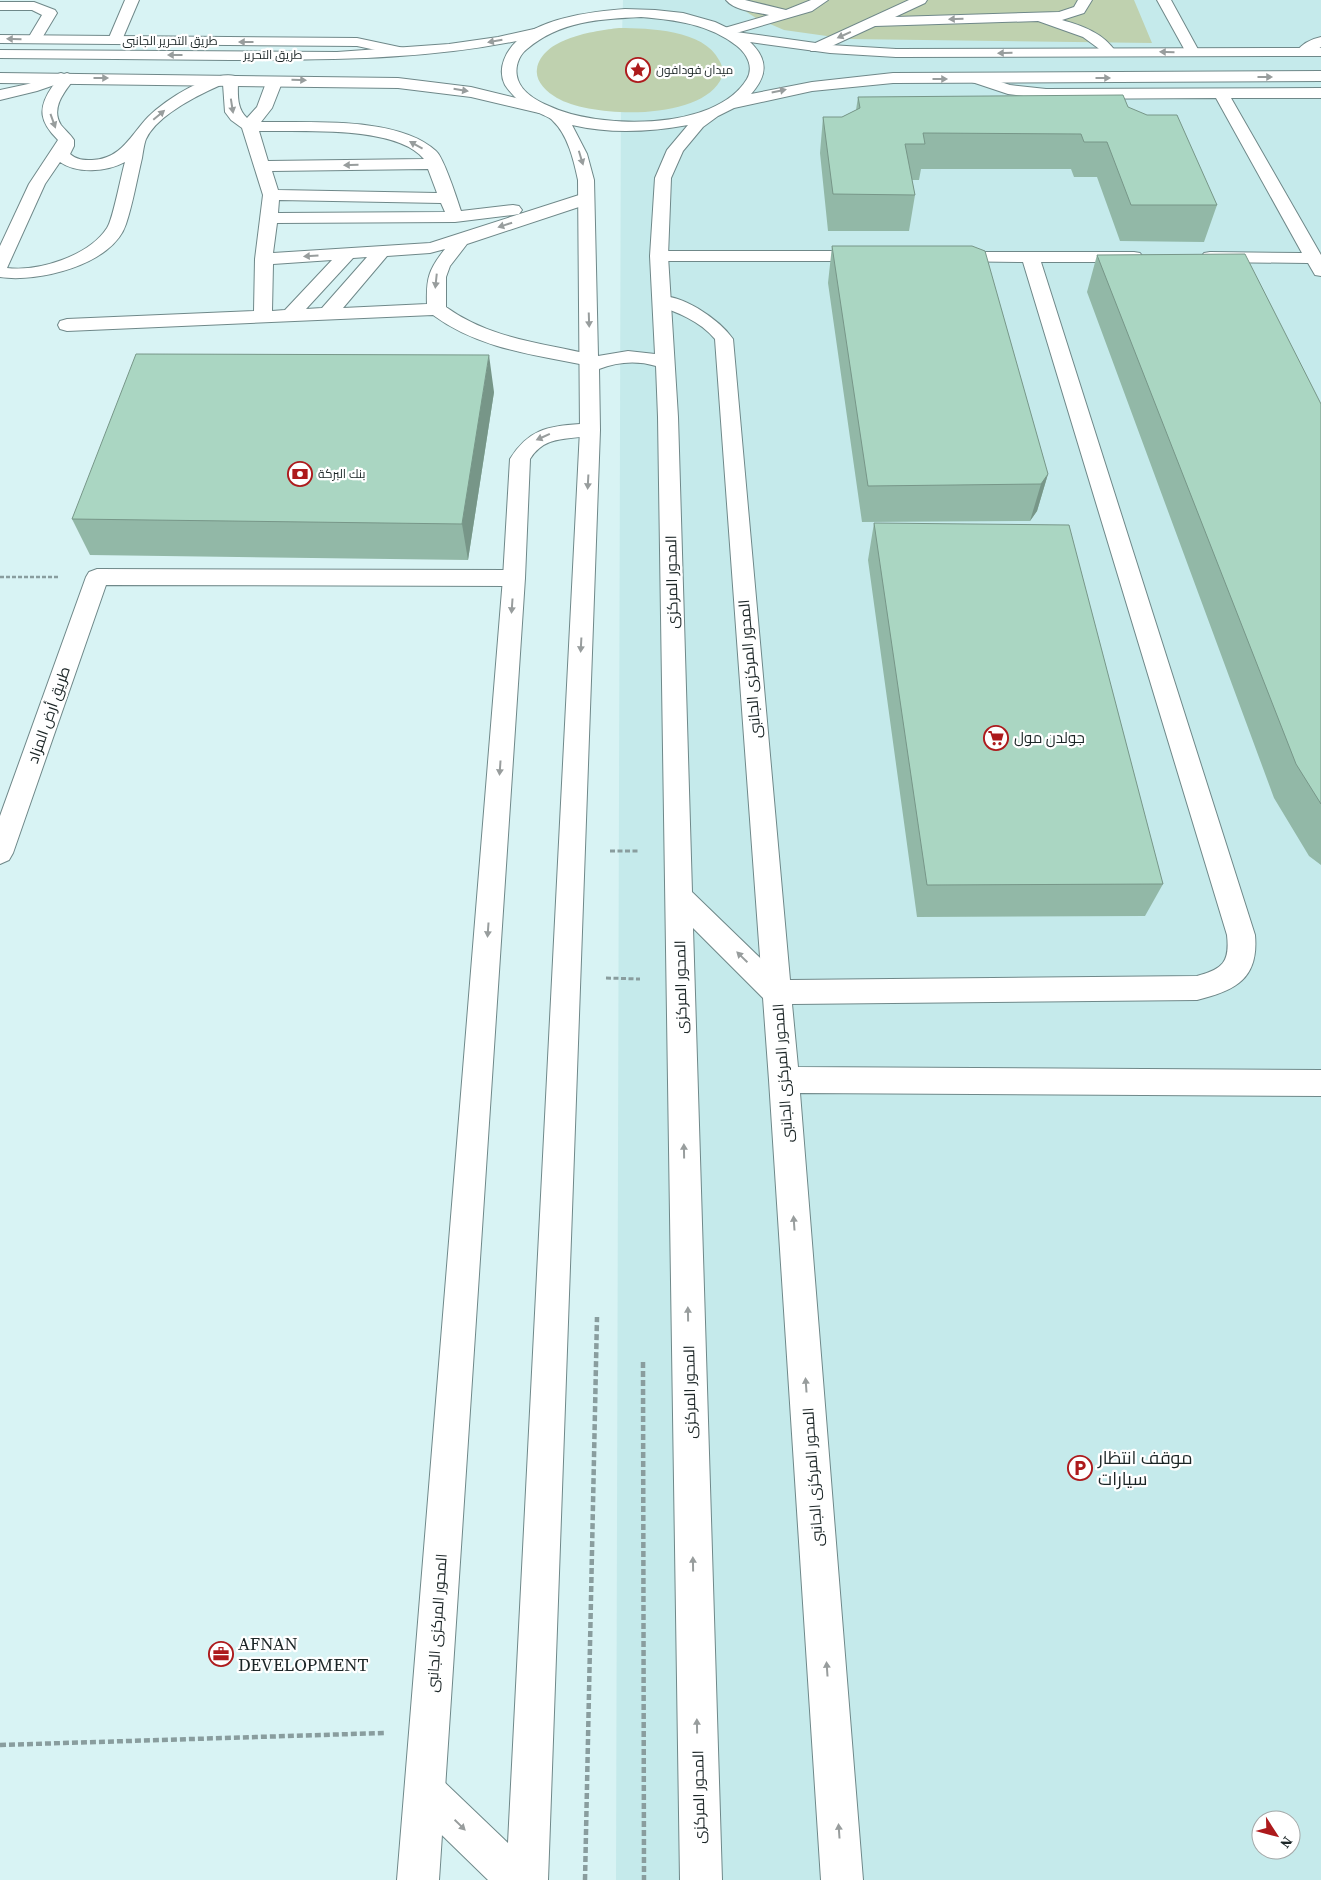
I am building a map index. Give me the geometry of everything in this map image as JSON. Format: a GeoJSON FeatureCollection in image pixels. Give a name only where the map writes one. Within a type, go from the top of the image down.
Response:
{"type":"FeatureCollection","features":[{"type":"Feature","properties":{"kind":"main road"},"geometry":{"type":"LineString","coordinates":[[34,40],[59,0]]}},
{"type":"Feature","properties":{"kind":"main road"},"geometry":{"type":"LineString","coordinates":[[115,40],[132,0]]}},
{"type":"Feature","properties":{"kind":"main road"},"geometry":{"type":"LineString","coordinates":[[733,0],[785,14]]}},
{"type":"Feature","properties":{"kind":"main road"},"geometry":{"type":"LineString","coordinates":[[727,32],[807,8],[821,0]]}},
{"type":"Feature","properties":{"kind":"main road"},"geometry":{"type":"LineString","coordinates":[[816,48],[920,0]]}},
{"type":"Feature","properties":{"kind":"main road"},"geometry":{"type":"LineString","coordinates":[[1063,0],[1084,4]]}},
{"type":"Feature","properties":{"kind":"main road"},"geometry":{"type":"LineString","coordinates":[[1164,0],[1193,53]]}},
{"type":"Feature","properties":{"kind":"main road"},"geometry":{"type":"LineString","coordinates":[[1000,3],[1070,14],[1084,4]]}},
{"type":"Feature","properties":{"kind":"main road"},"geometry":{"type":"LineString","coordinates":[[559,24],[581,5]]}},
{"type":"Feature","properties":{"kind":"main road"},"geometry":{"type":"LineString","coordinates":[[686,5],[750,48],[756,62],[756,77],[748,91],[722,108]]}},
{"type":"Feature","properties":{"kind":"main road"},"geometry":{"type":"LineString","coordinates":[[0,6],[34,6],[50,13]]}},
{"type":"Feature","properties":{"kind":"main road"},"geometry":{"type":"LineString","coordinates":[[974,6],[1008,18]]}},
{"type":"Feature","properties":{"kind":"main road"},"geometry":{"type":"LineString","coordinates":[[875,22],[1008,18],[1037,10],[1093,36],[1109,52]]}},
{"type":"Feature","properties":{"kind":"main road"},"geometry":{"type":"LineString","coordinates":[[1321,52],[912,53],[816,48],[727,32],[687,18],[641,13],[593,16],[559,24],[527,40],[516,51],[509,62],[509,74],[513,86],[524,98],[549,112],[608,126],[636,126],[689,120],[769,93],[825,83],[893,78],[1321,76]]}},
{"type":"Feature","properties":{"kind":"main road","name":"طريق التحرير"},"geometry":{"type":"LineString","coordinates":[[0,54],[337,56],[449,48],[498,41],[543,31]]}},
{"type":"Feature","properties":{"kind":"main road","name":"طريق التحرير الجانبى"},"geometry":{"type":"LineString","coordinates":[[0,39],[357,42],[399,52]]}},
{"type":"Feature","properties":{"kind":"main road"},"geometry":{"type":"LineString","coordinates":[[1304,52],[1321,41]]}},
{"type":"Feature","properties":{"kind":"main road"},"geometry":{"type":"LineString","coordinates":[[382,82],[402,77],[413,68],[410,58],[399,52]]}},
{"type":"Feature","properties":{"kind":"main road","name":"طريق التحرير"},"geometry":{"type":"LineString","coordinates":[[0,78],[382,82],[471,92],[549,112]]}},
{"type":"Feature","properties":{"kind":"main road"},"geometry":{"type":"LineString","coordinates":[[0,95],[64,78]]}},
{"type":"Feature","properties":{"kind":"main road"},"geometry":{"type":"LineString","coordinates":[[64,78],[53,97],[50,107],[52,124],[66,140],[66,146],[62,155],[65,159],[78,164],[100,165],[122,158],[130,152],[140,135],[153,120],[182,98],[226,79],[233,114],[249,126],[368,129],[382,132],[421,148],[431,155],[452,207]]}},
{"type":"Feature","properties":{"kind":"main road"},"geometry":{"type":"LineString","coordinates":[[974,78],[1026,93],[1046,94],[1321,93]]}},
{"type":"Feature","properties":{"kind":"main road"},"geometry":{"type":"LineString","coordinates":[[249,126],[264,108],[274,80]]}},
{"type":"Feature","properties":{"kind":"main road"},"geometry":{"type":"LineString","coordinates":[[1221,94],[1317,264]]}},
{"type":"Feature","properties":{"kind":"main road","name":"المحور المركزى"},"geometry":{"type":"LineString","coordinates":[[700,1880],[666,363],[659,256],[663,178],[668,163],[685,136],[722,108]]}},
{"type":"Feature","properties":{"kind":"main road"},"geometry":{"type":"LineString","coordinates":[[527,1880],[590,430],[586,180],[575,140],[549,112]]}},
{"type":"Feature","properties":{"kind":"main road"},"geometry":{"type":"LineString","coordinates":[[249,126],[267,193],[263,316]]}},
{"type":"Feature","properties":{"kind":"main road"},"geometry":{"type":"LineString","coordinates":[[0,272],[11,275],[56,268],[80,258],[101,246],[116,229],[140,135]]}},
{"type":"Feature","properties":{"kind":"main road"},"geometry":{"type":"LineString","coordinates":[[0,266],[37,184],[66,140]]}},
{"type":"Feature","properties":{"kind":"main road"},"geometry":{"type":"LineString","coordinates":[[267,193],[435,164]]}},
{"type":"Feature","properties":{"kind":"main road"},"geometry":{"type":"LineString","coordinates":[[267,193],[441,180]]}},
{"type":"Feature","properties":{"kind":"main road"},"geometry":{"type":"LineString","coordinates":[[267,193],[452,207],[534,206],[585,196]]}},
{"type":"Feature","properties":{"kind":"main road"},"geometry":{"type":"LineString","coordinates":[[267,193],[452,207]]}},
{"type":"Feature","properties":{"kind":"main road"},"geometry":{"type":"LineString","coordinates":[[264,259],[381,252],[401,258],[461,240],[585,196]]}},
{"type":"Feature","properties":{"kind":"main road"},"geometry":{"type":"LineString","coordinates":[[437,309],[434,282],[437,271],[461,240]]}},
{"type":"Feature","properties":{"kind":"main road"},"geometry":{"type":"LineString","coordinates":[[328,313],[381,252]]}},
{"type":"Feature","properties":{"kind":"main road"},"geometry":{"type":"LineString","coordinates":[[291,315],[347,254]]}},
{"type":"Feature","properties":{"kind":"main road"},"geometry":{"type":"LineString","coordinates":[[659,256],[884,256]]}},
{"type":"Feature","properties":{"kind":"main road"},"geometry":{"type":"LineString","coordinates":[[932,256],[1147,257]]}},
{"type":"Feature","properties":{"kind":"main road"},"geometry":{"type":"LineString","coordinates":[[679,896],[776,992],[1197,988],[1217,984],[1232,975],[1240,963],[1243,949],[1241,934],[1030,257]]}},
{"type":"Feature","properties":{"kind":"main road"},"geometry":{"type":"LineString","coordinates":[[1196,257],[1317,264]]}},
{"type":"Feature","properties":{"kind":"main road"},"geometry":{"type":"LineString","coordinates":[[355,312],[372,292]]}},
{"type":"Feature","properties":{"kind":"main road","name":"المحور المركزى الجانبى"},"geometry":{"type":"LineString","coordinates":[[662,302],[693,313],[706,320],[717,329],[724,339],[784,1080],[842,1880]]}},
{"type":"Feature","properties":{"kind":"main road"},"geometry":{"type":"LineString","coordinates":[[67,325],[437,309],[462,327],[505,343],[590,363],[627,356],[654,359],[666,363]]}},
{"type":"Feature","properties":{"kind":"main road","name":"المحور المركزى الجانبى"},"geometry":{"type":"LineString","coordinates":[[418,1880],[514,578],[520,459],[525,449],[535,440],[549,434],[590,430]]}},
{"type":"Feature","properties":{"kind":"main road"},"geometry":{"type":"LineString","coordinates":[[97,577],[514,578]]}},
{"type":"Feature","properties":{"kind":"main road","name":"طريق أرض المزاد"},"geometry":{"type":"LineString","coordinates":[[0,853],[97,577]]}},
{"type":"Feature","properties":{"kind":"main road"},"geometry":{"type":"LineString","coordinates":[[784,1080],[1321,1082]]}},
{"type":"Feature","properties":{"kind":"main road"},"geometry":{"type":"LineString","coordinates":[[425,1791],[518,1880]]}},
{"type":"Feature","properties":{"kind":"path"},"geometry":{"type":"LineString","coordinates":[[0,577],[97,577]]}},
{"type":"Feature","properties":{"kind":"path"},"geometry":{"type":"LineString","coordinates":[[607,861],[608,851],[678,851]]}},
{"type":"Feature","properties":{"kind":"path"},"geometry":{"type":"LineString","coordinates":[[605,968],[605,988]]}},
{"type":"Feature","properties":{"kind":"path"},"geometry":{"type":"LineString","coordinates":[[605,978],[680,980]]}},
{"type":"Feature","properties":{"kind":"path"},"geometry":{"type":"LineString","coordinates":[[585,1880],[597,1315]]}},
{"type":"Feature","properties":{"kind":"path"},"geometry":{"type":"LineString","coordinates":[[0,1745],[429,1731]]}},
{"type":"Feature","properties":{"kind":"shaded area"},"geometry":{"type":"Polygon","coordinates":[[[623,0],[1321,0],[1321,1880],[616,1880],[621,70],[623,0]]]}},
{"type":"Feature","properties":{"kind":"green space"},"geometry":{"type":"Polygon","coordinates":[[[728,0],[1134,0],[1152,43],[848,39],[784,30],[756,18],[728,0]]]}},
{"type":"Feature","properties":{"kind":"green space"},"geometry":{"type":"Polygon","coordinates":[[[619,28],[660,30],[701,42],[712,50],[720,62],[722,73],[720,81],[708,94],[690,103],[668,109],[643,112],[618,112],[573,105],[553,96],[542,86],[538,78],[537,69],[541,58],[548,50],[570,38],[596,31],[619,28]]]}},
{"type":"Feature","properties":{"kind":"building"},"geometry":{"type":"Polygon","coordinates":[[[1123,95],[1128,107],[1147,115],[1177,115],[1217,205],[1131,205],[1107,142],[1084,142],[1081,134],[923,133],[925,144],[905,144],[915,195],[833,194],[823,117],[842,117],[860,108],[858,97],[1123,95]]]}},
{"type":"Feature","properties":{"kind":"building"},"geometry":{"type":"Polygon","coordinates":[[[832,246],[972,246],[985,251],[1048,474],[1041,484],[868,486],[832,246]]]}},
{"type":"Feature","properties":{"kind":"building"},"geometry":{"type":"Polygon","coordinates":[[[1245,254],[1321,404],[1321,804],[1296,764],[1097,255],[1245,254]]]}},
{"type":"Feature","properties":{"kind":"building","name":"بنك البركة"},"geometry":{"type":"Polygon","coordinates":[[[136,354],[489,355],[462,524],[72,519],[136,354]]]}},
{"type":"Feature","properties":{"kind":"building","name":"جولدن مول"},"geometry":{"type":"Polygon","coordinates":[[[874,523],[1069,525],[1163,884],[927,885],[874,523]]]}},
{"type":"Feature","properties":{"kind":"place","name":"ميدان فودافون"},"geometry":{"type":"Point","coordinates":[638,70]}},
{"type":"Feature","properties":{"kind":"place","name":"بنك البركة"},"geometry":{"type":"Point","coordinates":[300,474]}},
{"type":"Feature","properties":{"kind":"place","name":"جولدن مول"},"geometry":{"type":"Point","coordinates":[996,738]}},
{"type":"Feature","properties":{"kind":"place","name":"موقف انتظار سيارات"},"geometry":{"type":"Point","coordinates":[1080,1468]}},
{"type":"Feature","properties":{"kind":"place","name":"AFNAN DEVELOPMENT"},"geometry":{"type":"Point","coordinates":[221,1654]}}]}
